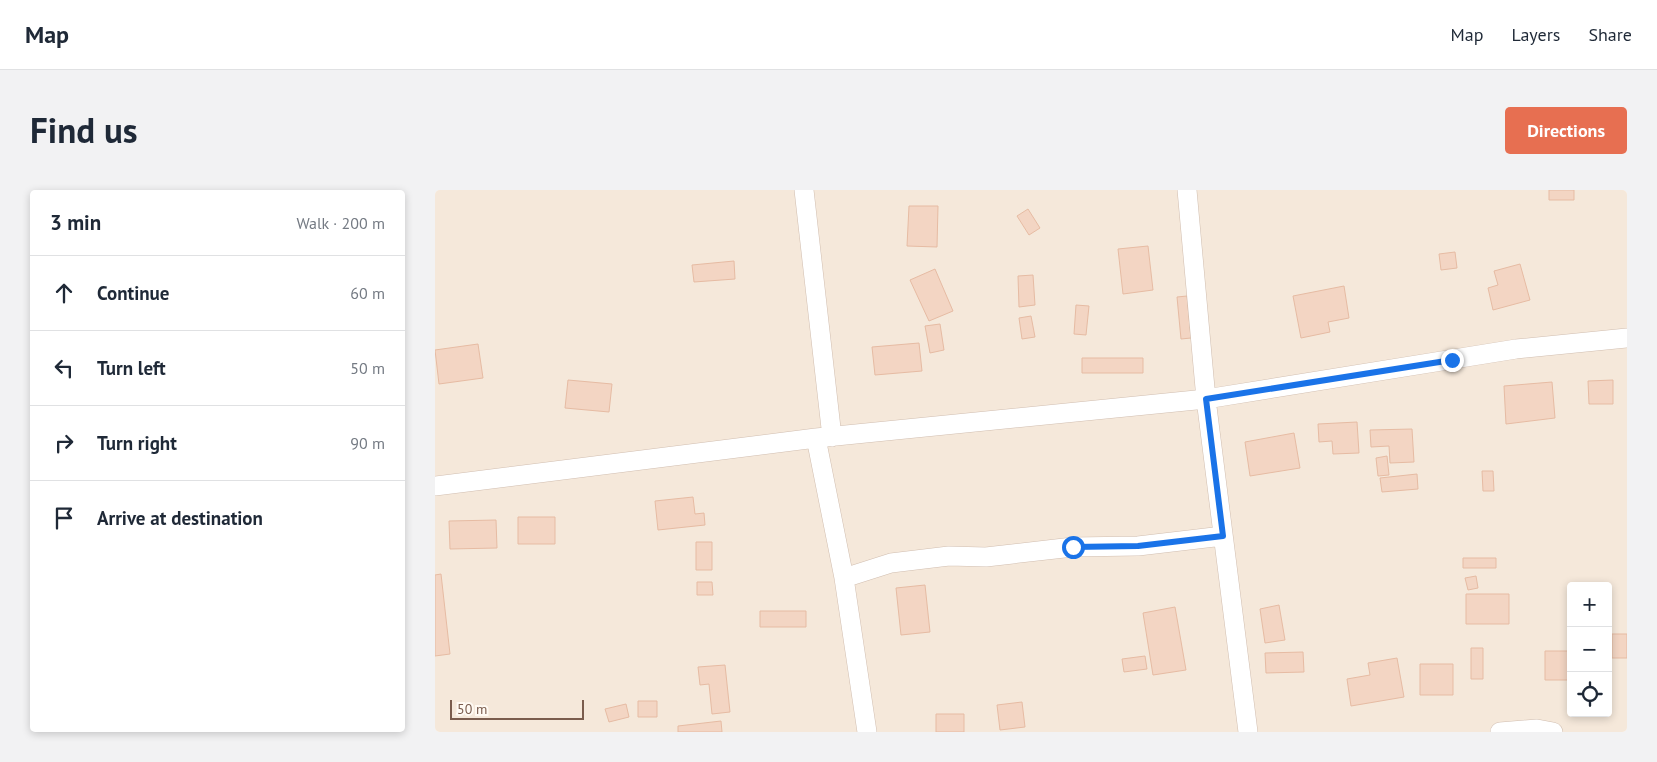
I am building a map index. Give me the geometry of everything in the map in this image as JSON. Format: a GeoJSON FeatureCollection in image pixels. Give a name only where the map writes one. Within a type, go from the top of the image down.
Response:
{"type":"FeatureCollection","features":[{"type":"Feature","properties":{"kind":"street"},"geometry":{"type":"LineString","coordinates":[[804,190],[824,438],[867,732]]}},
{"type":"Feature","properties":{"kind":"street"},"geometry":{"type":"LineString","coordinates":[[1187,190],[1206,399],[1248,732]]}},
{"type":"Feature","properties":{"kind":"street"},"geometry":{"type":"LineString","coordinates":[[435,486],[824,438],[1206,399],[1516,349],[1627,338]]}},
{"type":"Feature","properties":{"kind":"street"},"geometry":{"type":"LineString","coordinates":[[844,578],[891,563],[949,556],[986,556],[1073,547],[1138,546],[1223,536]]}},
{"type":"Feature","properties":{"kind":"street"},"geometry":{"type":"LineString","coordinates":[[1500,732],[1537,729],[1553,732]]}},
{"type":"Feature","properties":{"kind":"shaded area"},"geometry":{"type":"Polygon","coordinates":[[[435,190],[1627,190],[1627,732],[435,732],[435,190]]]}},
{"type":"Feature","properties":{"kind":"building"},"geometry":{"type":"Polygon","coordinates":[[[1549,190],[1574,190],[1574,200],[1549,200],[1549,190]]]}},
{"type":"Feature","properties":{"kind":"building"},"geometry":{"type":"Polygon","coordinates":[[[909,206],[938,206],[937,247],[907,246],[909,206]]]}},
{"type":"Feature","properties":{"kind":"building"},"geometry":{"type":"Polygon","coordinates":[[[1028,209],[1040,228],[1029,235],[1017,216],[1028,209]]]}},
{"type":"Feature","properties":{"kind":"building"},"geometry":{"type":"Polygon","coordinates":[[[1148,246],[1153,290],[1123,294],[1118,249],[1148,246]]]}},
{"type":"Feature","properties":{"kind":"building"},"geometry":{"type":"Polygon","coordinates":[[[1455,252],[1457,268],[1441,270],[1439,254],[1455,252]]]}},
{"type":"Feature","properties":{"kind":"building"},"geometry":{"type":"Polygon","coordinates":[[[734,261],[735,279],[694,282],[692,265],[734,261]]]}},
{"type":"Feature","properties":{"kind":"building"},"geometry":{"type":"Polygon","coordinates":[[[1520,264],[1530,300],[1493,310],[1488,288],[1498,285],[1494,271],[1520,264]]]}},
{"type":"Feature","properties":{"kind":"building"},"geometry":{"type":"Polygon","coordinates":[[[935,269],[953,311],[929,321],[910,280],[935,269]]]}},
{"type":"Feature","properties":{"kind":"building"},"geometry":{"type":"Polygon","coordinates":[[[1033,275],[1035,305],[1019,307],[1018,276],[1033,275]]]}},
{"type":"Feature","properties":{"kind":"building"},"geometry":{"type":"Polygon","coordinates":[[[1344,286],[1349,318],[1328,322],[1330,332],[1301,338],[1293,296],[1344,286]]]}},
{"type":"Feature","properties":{"kind":"building"},"geometry":{"type":"Polygon","coordinates":[[[1187,296],[1191,338],[1181,339],[1177,297],[1187,296]]]}},
{"type":"Feature","properties":{"kind":"building"},"geometry":{"type":"Polygon","coordinates":[[[1076,305],[1089,306],[1086,335],[1074,334],[1076,305]]]}},
{"type":"Feature","properties":{"kind":"building"},"geometry":{"type":"Polygon","coordinates":[[[1031,316],[1035,337],[1022,339],[1019,318],[1031,316]]]}},
{"type":"Feature","properties":{"kind":"building"},"geometry":{"type":"Polygon","coordinates":[[[940,324],[944,350],[930,353],[925,326],[940,324]]]}},
{"type":"Feature","properties":{"kind":"building"},"geometry":{"type":"Polygon","coordinates":[[[919,343],[922,371],[875,375],[872,347],[919,343]]]}},
{"type":"Feature","properties":{"kind":"building"},"geometry":{"type":"Polygon","coordinates":[[[478,344],[483,378],[439,384],[435,350],[478,344]]]}},
{"type":"Feature","properties":{"kind":"building"},"geometry":{"type":"Polygon","coordinates":[[[1082,358],[1143,358],[1143,373],[1082,373],[1082,358]]]}},
{"type":"Feature","properties":{"kind":"building"},"geometry":{"type":"Polygon","coordinates":[[[568,380],[612,384],[609,412],[565,408],[568,380]]]}},
{"type":"Feature","properties":{"kind":"building"},"geometry":{"type":"Polygon","coordinates":[[[1613,380],[1613,404],[1589,404],[1588,381],[1613,380]]]}},
{"type":"Feature","properties":{"kind":"building"},"geometry":{"type":"Polygon","coordinates":[[[1552,382],[1555,418],[1506,424],[1504,386],[1552,382]]]}},
{"type":"Feature","properties":{"kind":"building"},"geometry":{"type":"Polygon","coordinates":[[[1357,422],[1359,453],[1333,454],[1332,441],[1319,442],[1318,424],[1357,422]]]}},
{"type":"Feature","properties":{"kind":"building"},"geometry":{"type":"Polygon","coordinates":[[[1412,429],[1414,462],[1390,463],[1389,446],[1371,447],[1370,430],[1412,429]]]}},
{"type":"Feature","properties":{"kind":"building"},"geometry":{"type":"Polygon","coordinates":[[[1294,433],[1300,468],[1250,476],[1245,442],[1294,433]]]}},
{"type":"Feature","properties":{"kind":"building"},"geometry":{"type":"Polygon","coordinates":[[[1387,456],[1389,475],[1378,476],[1376,458],[1387,456]]]}},
{"type":"Feature","properties":{"kind":"building"},"geometry":{"type":"Polygon","coordinates":[[[1482,471],[1493,471],[1494,491],[1483,491],[1482,471]]]}},
{"type":"Feature","properties":{"kind":"building"},"geometry":{"type":"Polygon","coordinates":[[[1417,474],[1418,489],[1382,492],[1380,478],[1417,474]]]}},
{"type":"Feature","properties":{"kind":"building"},"geometry":{"type":"Polygon","coordinates":[[[693,497],[695,514],[704,513],[705,525],[658,530],[655,501],[693,497]]]}},
{"type":"Feature","properties":{"kind":"building"},"geometry":{"type":"Polygon","coordinates":[[[518,517],[555,517],[555,544],[518,544],[518,517]]]}},
{"type":"Feature","properties":{"kind":"building"},"geometry":{"type":"Polygon","coordinates":[[[496,520],[497,548],[450,549],[449,521],[496,520]]]}},
{"type":"Feature","properties":{"kind":"building"},"geometry":{"type":"Polygon","coordinates":[[[696,542],[712,542],[712,570],[696,570],[696,542]]]}},
{"type":"Feature","properties":{"kind":"building"},"geometry":{"type":"Polygon","coordinates":[[[1463,558],[1496,558],[1496,568],[1463,568],[1463,558]]]}},
{"type":"Feature","properties":{"kind":"building"},"geometry":{"type":"Polygon","coordinates":[[[441,574],[450,654],[435,656],[435,575],[441,574]]]}},
{"type":"Feature","properties":{"kind":"building"},"geometry":{"type":"Polygon","coordinates":[[[1476,576],[1478,588],[1468,590],[1465,578],[1476,576]]]}},
{"type":"Feature","properties":{"kind":"building"},"geometry":{"type":"Polygon","coordinates":[[[697,582],[712,582],[713,595],[697,595],[697,582]]]}},
{"type":"Feature","properties":{"kind":"building"},"geometry":{"type":"Polygon","coordinates":[[[925,585],[930,632],[901,635],[896,588],[925,585]]]}},
{"type":"Feature","properties":{"kind":"building"},"geometry":{"type":"Polygon","coordinates":[[[1466,594],[1509,594],[1509,624],[1466,624],[1466,594]]]}},
{"type":"Feature","properties":{"kind":"building"},"geometry":{"type":"Polygon","coordinates":[[[1279,605],[1285,640],[1265,643],[1260,609],[1279,605]]]}},
{"type":"Feature","properties":{"kind":"building"},"geometry":{"type":"Polygon","coordinates":[[[1175,607],[1186,670],[1153,675],[1143,613],[1175,607]]]}},
{"type":"Feature","properties":{"kind":"building"},"geometry":{"type":"Polygon","coordinates":[[[760,611],[806,611],[806,627],[760,627],[760,611]]]}},
{"type":"Feature","properties":{"kind":"building"},"geometry":{"type":"Polygon","coordinates":[[[1612,634],[1627,634],[1627,658],[1612,658],[1612,634]]]}},
{"type":"Feature","properties":{"kind":"building"},"geometry":{"type":"Polygon","coordinates":[[[1471,648],[1483,648],[1483,679],[1471,679],[1471,648]]]}},
{"type":"Feature","properties":{"kind":"building"},"geometry":{"type":"Polygon","coordinates":[[[1545,651],[1567,651],[1567,680],[1545,680],[1545,651]]]}},
{"type":"Feature","properties":{"kind":"building"},"geometry":{"type":"Polygon","coordinates":[[[1303,652],[1304,672],[1266,673],[1265,653],[1303,652]]]}},
{"type":"Feature","properties":{"kind":"building"},"geometry":{"type":"Polygon","coordinates":[[[1145,656],[1147,669],[1124,672],[1122,659],[1145,656]]]}},
{"type":"Feature","properties":{"kind":"building"},"geometry":{"type":"Polygon","coordinates":[[[1397,658],[1404,697],[1351,706],[1347,679],[1370,675],[1368,663],[1397,658]]]}},
{"type":"Feature","properties":{"kind":"building"},"geometry":{"type":"Polygon","coordinates":[[[1420,664],[1453,664],[1453,695],[1420,695],[1420,664]]]}},
{"type":"Feature","properties":{"kind":"building"},"geometry":{"type":"Polygon","coordinates":[[[725,665],[730,712],[712,714],[709,684],[700,685],[698,667],[725,665]]]}},
{"type":"Feature","properties":{"kind":"building"},"geometry":{"type":"Polygon","coordinates":[[[638,701],[657,701],[657,717],[638,717],[638,701]]]}},
{"type":"Feature","properties":{"kind":"building"},"geometry":{"type":"Polygon","coordinates":[[[1022,702],[1025,727],[1000,730],[997,705],[1022,702]]]}},
{"type":"Feature","properties":{"kind":"building"},"geometry":{"type":"Polygon","coordinates":[[[626,704],[629,717],[609,722],[605,709],[626,704]]]}},
{"type":"Feature","properties":{"kind":"building"},"geometry":{"type":"Polygon","coordinates":[[[936,714],[964,714],[964,732],[936,732],[936,714]]]}},
{"type":"Feature","properties":{"kind":"building"},"geometry":{"type":"Polygon","coordinates":[[[721,721],[722,732],[678,732],[678,726],[721,721]]]}},
{"type":"Feature","properties":{"kind":"route"},"geometry":{"type":"LineString","coordinates":[[1073,547],[1138,546],[1223,536],[1206,399],[1452,360]]}}]}
